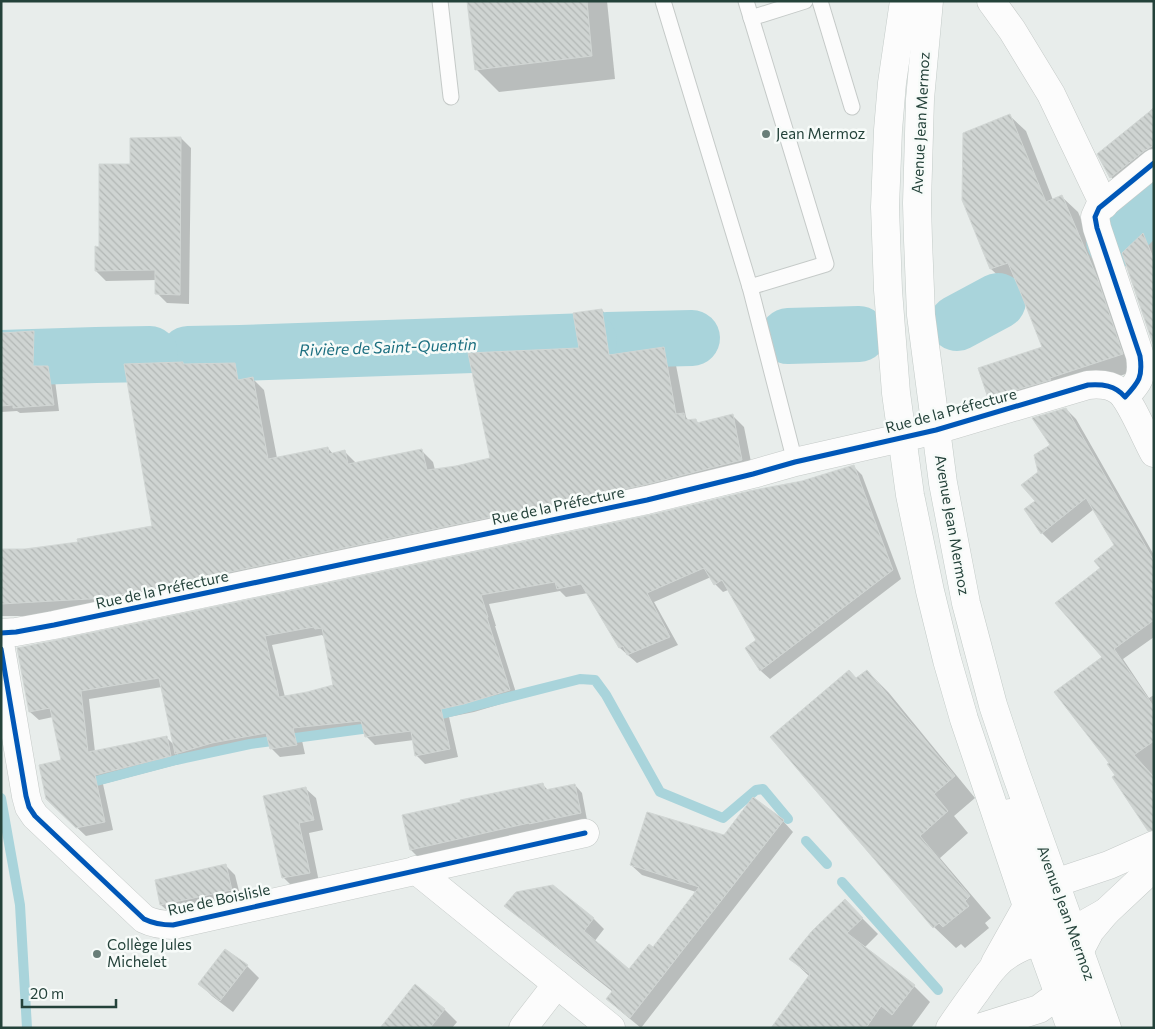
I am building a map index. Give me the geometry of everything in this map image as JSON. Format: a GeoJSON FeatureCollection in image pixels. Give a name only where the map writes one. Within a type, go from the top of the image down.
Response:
{"type":"FeatureCollection","features":[{"type":"Feature","properties":{"kind":"street","name":"Avenue Jean Mermoz"},"geometry":{"type":"LineString","coordinates":[[904,1],[892,83],[885,207],[888,298],[896,392],[908,485],[915,522],[930,591],[969,735],[1040,894],[1076,941],[1107,1028]]}},
{"type":"Feature","properties":{"kind":"street","name":"Avenue Jean Mermoz"},"geometry":{"type":"LineString","coordinates":[[929,1],[920,99],[917,203],[919,280],[921,315],[943,483],[966,603],[993,705],[1015,771],[1040,894],[1041,943],[1055,993],[1076,1027]]}},
{"type":"Feature","properties":{"kind":"street"},"geometry":{"type":"LineString","coordinates":[[991,1],[1012,30],[1051,94],[1104,204]]}},
{"type":"Feature","properties":{"kind":"street"},"geometry":{"type":"LineString","coordinates":[[1154,163],[1099,208],[1095,217],[1140,356],[1141,371],[1137,384],[1120,393],[1135,415],[1154,453]]}},
{"type":"Feature","properties":{"kind":"street","name":"Rue de la Préfecture"},"geometry":{"type":"LineString","coordinates":[[1,633],[54,625],[647,500],[795,462],[936,430],[1088,385],[1098,384],[1120,393]]}},
{"type":"Feature","properties":{"kind":"street","name":"Rue de Boislisle"},"geometry":{"type":"LineString","coordinates":[[1,649],[29,807],[35,816],[144,919],[152,923],[173,925],[585,833]]}},
{"type":"Feature","properties":{"kind":"street"},"geometry":{"type":"LineString","coordinates":[[950,1028],[990,972],[1040,894],[1154,845]]}},
{"type":"Feature","properties":{"kind":"street"},"geometry":{"type":"LineString","coordinates":[[978,1028],[1055,993],[1076,941],[1090,931],[1106,912],[1154,867]]}},
{"type":"Feature","properties":{"kind":"street"},"geometry":{"type":"LineString","coordinates":[[416,870],[611,1028]]}},
{"type":"Feature","properties":{"kind":"street"},"geometry":{"type":"LineString","coordinates":[[990,972],[1000,960],[1012,953],[1030,945],[1041,943]]}},
{"type":"Feature","properties":{"kind":"street"},"geometry":{"type":"LineString","coordinates":[[523,1028],[557,984]]}},
{"type":"Feature","properties":{"kind":"lane"},"geometry":{"type":"LineString","coordinates":[[440,1],[451,98]]}},
{"type":"Feature","properties":{"kind":"lane"},"geometry":{"type":"LineString","coordinates":[[662,1],[750,287],[795,462]]}},
{"type":"Feature","properties":{"kind":"lane"},"geometry":{"type":"LineString","coordinates":[[746,1],[826,264],[750,287]]}},
{"type":"Feature","properties":{"kind":"lane"},"geometry":{"type":"LineString","coordinates":[[751,18],[805,1]]}},
{"type":"Feature","properties":{"kind":"lane"},"geometry":{"type":"LineString","coordinates":[[820,1],[852,107]]}},
{"type":"Feature","properties":{"kind":"building"},"geometry":{"type":"Polygon","coordinates":[[[467,1],[587,1],[592,56],[475,70],[467,1]]]}},
{"type":"Feature","properties":{"kind":"building"},"geometry":{"type":"Polygon","coordinates":[[[1154,108],[1154,145],[1110,178],[1097,154],[1154,108]]]}},
{"type":"Feature","properties":{"kind":"building"},"geometry":{"type":"Polygon","coordinates":[[[1010,114],[1046,202],[1062,195],[1097,277],[1123,354],[1050,378],[1051,380],[988,398],[978,368],[1042,347],[1008,263],[990,269],[962,200],[963,133],[1010,114]]]}},
{"type":"Feature","properties":{"kind":"building"},"geometry":{"type":"Polygon","coordinates":[[[181,137],[180,295],[155,294],[155,270],[95,271],[95,246],[99,247],[99,164],[130,164],[130,138],[181,137]]]}},
{"type":"Feature","properties":{"kind":"building"},"geometry":{"type":"Polygon","coordinates":[[[1143,233],[1154,260],[1154,344],[1122,253],[1143,233]]]}},
{"type":"Feature","properties":{"kind":"building"},"geometry":{"type":"Polygon","coordinates":[[[602,309],[609,355],[664,347],[676,414],[684,413],[685,420],[696,419],[697,423],[733,414],[742,460],[644,485],[106,598],[1,604],[1,549],[25,549],[78,542],[77,539],[152,526],[124,364],[235,363],[238,380],[253,377],[268,459],[328,447],[329,454],[345,450],[348,464],[422,449],[427,470],[490,458],[468,353],[579,348],[573,313],[602,309]]]}},
{"type":"Feature","properties":{"kind":"building"},"geometry":{"type":"Polygon","coordinates":[[[34,331],[33,366],[48,366],[54,405],[13,408],[13,405],[1,406],[1,333],[34,331]]]}},
{"type":"Feature","properties":{"kind":"building"},"geometry":{"type":"Polygon","coordinates":[[[1066,408],[1154,561],[1154,620],[1114,649],[1154,707],[1154,741],[1134,755],[1154,777],[1154,830],[1148,831],[1112,777],[1115,775],[1107,764],[1109,763],[1054,692],[1102,657],[1055,603],[1100,568],[1094,561],[1114,545],[1086,498],[1041,534],[1024,509],[1035,501],[1021,485],[1038,472],[1034,455],[1050,445],[1032,418],[1066,408]]]}},
{"type":"Feature","properties":{"kind":"building"},"geometry":{"type":"Polygon","coordinates":[[[854,465],[893,570],[760,671],[745,648],[756,640],[722,580],[714,585],[704,568],[647,593],[670,637],[627,655],[623,646],[619,648],[581,584],[557,589],[555,582],[481,595],[510,690],[441,709],[450,749],[415,756],[411,731],[365,737],[361,721],[293,728],[297,745],[270,749],[266,733],[212,743],[175,754],[159,678],[81,691],[88,752],[167,736],[171,756],[95,775],[105,822],[76,828],[46,799],[39,765],[61,760],[50,708],[29,712],[17,648],[650,515],[749,491],[802,481],[854,465]],[[314,627],[265,636],[279,697],[333,685],[322,628],[315,629],[314,627]]]}},
{"type":"Feature","properties":{"kind":"building"},"geometry":{"type":"Polygon","coordinates":[[[849,670],[856,678],[867,670],[955,776],[934,794],[948,811],[920,836],[970,896],[965,901],[969,906],[943,927],[939,923],[933,928],[770,737],[849,670]]]}},
{"type":"Feature","properties":{"kind":"building"},"geometry":{"type":"Polygon","coordinates":[[[543,783],[545,790],[575,784],[581,813],[410,850],[402,815],[461,802],[460,800],[543,783]]]}},
{"type":"Feature","properties":{"kind":"building"},"geometry":{"type":"Polygon","coordinates":[[[306,787],[314,820],[299,823],[310,873],[282,878],[263,796],[306,787]]]}},
{"type":"Feature","properties":{"kind":"building"},"geometry":{"type":"Polygon","coordinates":[[[753,797],[784,820],[630,1018],[606,999],[613,990],[504,906],[516,892],[553,885],[594,918],[584,931],[629,969],[649,944],[653,947],[699,887],[630,865],[647,812],[724,835],[753,797]]]}},
{"type":"Feature","properties":{"kind":"building"},"geometry":{"type":"Polygon","coordinates":[[[226,864],[232,890],[160,905],[155,880],[226,864]]]}},
{"type":"Feature","properties":{"kind":"building"},"geometry":{"type":"Polygon","coordinates":[[[845,899],[863,918],[847,933],[915,985],[892,1015],[881,1006],[866,1028],[771,1028],[810,974],[789,959],[812,931],[845,899]]]}},
{"type":"Feature","properties":{"kind":"building"},"geometry":{"type":"Polygon","coordinates":[[[225,949],[248,965],[220,1001],[198,984],[225,949]]]}},
{"type":"Feature","properties":{"kind":"building"},"geometry":{"type":"Polygon","coordinates":[[[415,984],[445,1009],[430,1028],[380,1028],[415,984]]]}},
{"type":"Feature","properties":{"kind":"waterway","name":"Rivière de Saint-Quentin"},"geometry":{"type":"LineString","coordinates":[[1114,241],[1154,199]]}},
{"type":"Feature","properties":{"kind":"waterway","name":"Rivière de Saint-Quentin"},"geometry":{"type":"LineString","coordinates":[[957,323],[998,301]]}},
{"type":"Feature","properties":{"kind":"waterway","name":"Rivière de Saint-Quentin"},"geometry":{"type":"LineString","coordinates":[[788,336],[859,334]]}},
{"type":"Feature","properties":{"kind":"waterway","name":"Rivière de Saint-Quentin"},"geometry":{"type":"LineString","coordinates":[[607,340],[692,338]]}},
{"type":"Feature","properties":{"kind":"waterway","name":"Rivière de Saint-Quentin"},"geometry":{"type":"LineString","coordinates":[[188,354],[589,341]]}},
{"type":"Feature","properties":{"kind":"waterway","name":"Rivière de Saint-Quentin"},"geometry":{"type":"LineString","coordinates":[[1,358],[150,354]]}},
{"type":"Feature","properties":{"kind":"waterway"},"geometry":{"type":"LineString","coordinates":[[430,717],[580,679],[595,680],[606,695],[660,792],[723,818],[756,790],[763,789],[788,819]]}},
{"type":"Feature","properties":{"kind":"waterway"},"geometry":{"type":"LineString","coordinates":[[85,784],[176,760],[250,744],[377,727]]}},
{"type":"Feature","properties":{"kind":"waterway"},"geometry":{"type":"LineString","coordinates":[[1,798],[20,905],[27,1028]]}},
{"type":"Feature","properties":{"kind":"waterway"},"geometry":{"type":"LineString","coordinates":[[806,841],[827,864]]}},
{"type":"Feature","properties":{"kind":"waterway"},"geometry":{"type":"LineString","coordinates":[[842,882],[938,990]]}},
{"type":"Feature","properties":{"kind":"cycle path"},"geometry":{"type":"LineString","coordinates":[[1,633],[54,625],[647,500],[795,462],[936,430],[1088,385],[1108,386],[1117,390],[1125,397],[1139,379],[1141,369],[1140,356],[1095,217],[1099,208],[1154,163]]}},
{"type":"Feature","properties":{"kind":"cycle path"},"geometry":{"type":"LineString","coordinates":[[1,649],[29,807],[35,816],[144,919],[151,922],[173,925],[585,833]]}},
{"type":"Feature","properties":{"kind":"place","name":"Jean Mermoz"},"geometry":{"type":"Point","coordinates":[766,134]}},
{"type":"Feature","properties":{"kind":"place","name":"Collège Jules Michelet"},"geometry":{"type":"Point","coordinates":[97,954]}}]}
